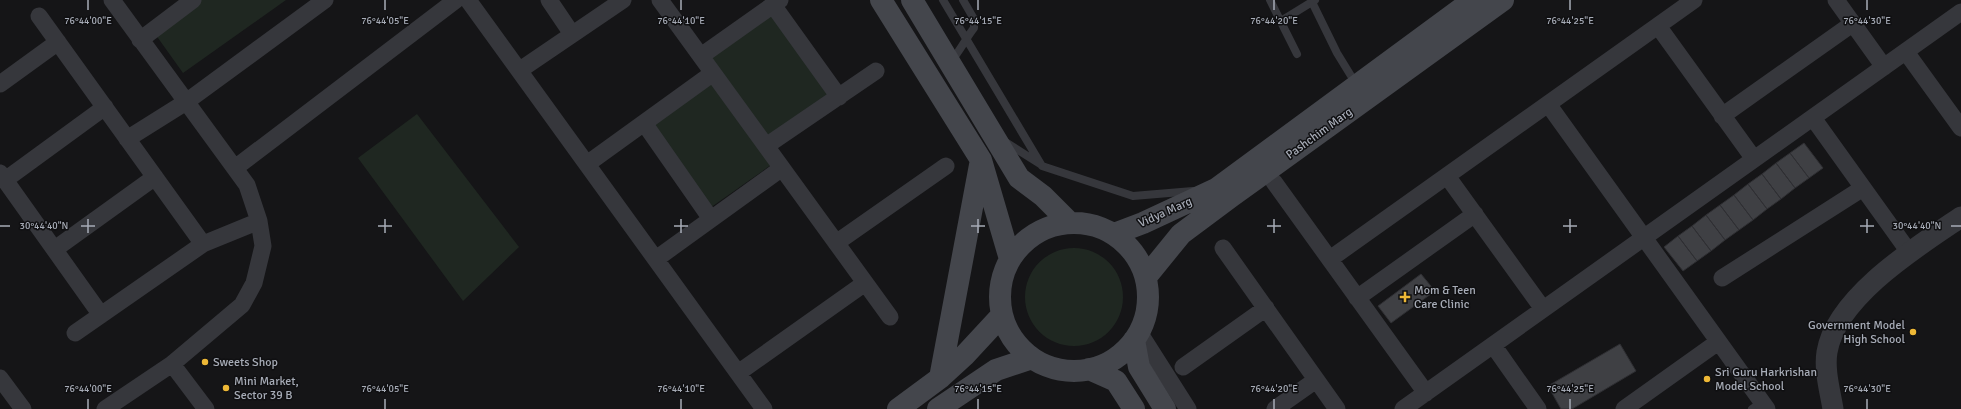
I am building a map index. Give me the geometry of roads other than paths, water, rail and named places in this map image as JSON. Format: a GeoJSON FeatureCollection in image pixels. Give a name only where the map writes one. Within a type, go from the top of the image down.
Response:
{"type":"FeatureCollection","features":[{"type":"Feature","properties":{"kind":"main road"},"geometry":{"type":"LineString","coordinates":[[881,0],[981,160],[1010,259]]}},
{"type":"Feature","properties":{"kind":"main road"},"geometry":{"type":"LineString","coordinates":[[912,0],[1019,178],[1043,196],[1070,222]]}},
{"type":"Feature","properties":{"kind":"main road","name":"Pashchim Marg"},"geometry":{"type":"LineString","coordinates":[[1216,189],[1472,0]]}},
{"type":"Feature","properties":{"kind":"main road","name":"Pashchim Marg"},"geometry":{"type":"LineString","coordinates":[[1146,277],[1181,234],[1238,191],[1503,0]]}},
{"type":"Feature","properties":{"kind":"main road"},"geometry":{"type":"LineString","coordinates":[[940,378],[981,160]]}},
{"type":"Feature","properties":{"kind":"main road","name":"Vidya Marg"},"geometry":{"type":"LineString","coordinates":[[1114,234],[1143,223],[1216,189]]}},
{"type":"Feature","properties":{"kind":"main road"},"geometry":{"type":"LineString","coordinates":[[1070,222],[1085,223],[1100,227],[1114,234],[1134,252],[1146,277],[1148,303],[1146,316],[1137,336],[1122,353],[1106,363],[1089,369],[1065,370],[1054,368],[1032,358],[1019,346],[1012,336],[1002,315],[1001,289],[1003,277],[1010,259],[1030,237],[1046,228],[1070,222]]}},
{"type":"Feature","properties":{"kind":"main road"},"geometry":{"type":"LineString","coordinates":[[898,409],[940,378],[964,356],[1002,315]]}},
{"type":"Feature","properties":{"kind":"main road"},"geometry":{"type":"LineString","coordinates":[[1137,336],[1138,367],[1165,409]]}},
{"type":"Feature","properties":{"kind":"main road"},"geometry":{"type":"LineString","coordinates":[[938,409],[996,370],[1032,358]]}},
{"type":"Feature","properties":{"kind":"main road"},"geometry":{"type":"LineString","coordinates":[[1089,369],[1116,381],[1134,409]]}},
{"type":"Feature","properties":{"kind":"street"},"geometry":{"type":"LineString","coordinates":[[105,409],[172,364],[242,305],[254,283],[263,246],[259,221],[247,185],[112,0]]}},
{"type":"Feature","properties":{"kind":"street"},"geometry":{"type":"LineString","coordinates":[[140,40],[193,0]]}},
{"type":"Feature","properties":{"kind":"street"},"geometry":{"type":"LineString","coordinates":[[127,138],[186,102],[326,0]]}},
{"type":"Feature","properties":{"kind":"street"},"geometry":{"type":"LineString","coordinates":[[235,168],[456,0]]}},
{"type":"Feature","properties":{"kind":"street"},"geometry":{"type":"LineString","coordinates":[[468,0],[764,409]]}},
{"type":"Feature","properties":{"kind":"street"},"geometry":{"type":"LineString","coordinates":[[548,0],[572,34]]}},
{"type":"Feature","properties":{"kind":"street"},"geometry":{"type":"LineString","coordinates":[[520,70],[623,0]]}},
{"type":"Feature","properties":{"kind":"street"},"geometry":{"type":"LineString","coordinates":[[660,0],[890,317]]}},
{"type":"Feature","properties":{"kind":"street"},"geometry":{"type":"LineString","coordinates":[[1330,259],[1694,0]]}},
{"type":"Feature","properties":{"kind":"street"},"geometry":{"type":"LineString","coordinates":[[1836,0],[1884,67]]}},
{"type":"Feature","properties":{"kind":"street"},"geometry":{"type":"LineString","coordinates":[[701,56],[776,3],[839,96]]}},
{"type":"Feature","properties":{"kind":"street"},"geometry":{"type":"LineString","coordinates":[[1403,409],[1961,12]]}},
{"type":"Feature","properties":{"kind":"street"},"geometry":{"type":"LineString","coordinates":[[40,16],[203,244]]}},
{"type":"Feature","properties":{"kind":"street"},"geometry":{"type":"LineString","coordinates":[[1722,116],[1852,24]]}},
{"type":"Feature","properties":{"kind":"street"},"geometry":{"type":"LineString","coordinates":[[1658,26],[1754,159]]}},
{"type":"Feature","properties":{"kind":"street"},"geometry":{"type":"LineString","coordinates":[[0,84],[58,42]]}},
{"type":"Feature","properties":{"kind":"street"},"geometry":{"type":"LineString","coordinates":[[1906,52],[1961,128]]}},
{"type":"Feature","properties":{"kind":"street"},"geometry":{"type":"LineString","coordinates":[[766,146],[876,71]]}},
{"type":"Feature","properties":{"kind":"street"},"geometry":{"type":"LineString","coordinates":[[587,164],[713,73]]}},
{"type":"Feature","properties":{"kind":"street"},"geometry":{"type":"LineString","coordinates":[[1548,104],[1718,342],[1760,407]]}},
{"type":"Feature","properties":{"kind":"street"},"geometry":{"type":"LineString","coordinates":[[101,315],[3,176],[105,107]]}},
{"type":"Feature","properties":{"kind":"street"},"geometry":{"type":"LineString","coordinates":[[1813,118],[1909,252]]}},
{"type":"Feature","properties":{"kind":"street"},"geometry":{"type":"LineString","coordinates":[[644,123],[711,219]]}},
{"type":"Feature","properties":{"kind":"street"},"geometry":{"type":"LineString","coordinates":[[836,243],[946,166]]}},
{"type":"Feature","properties":{"kind":"street"},"geometry":{"type":"LineString","coordinates":[[656,259],[782,168]]}},
{"type":"Feature","properties":{"kind":"street"},"geometry":{"type":"LineString","coordinates":[[1447,176],[1543,309]]}},
{"type":"Feature","properties":{"kind":"street"},"geometry":{"type":"LineString","coordinates":[[55,250],[155,177]]}},
{"type":"Feature","properties":{"kind":"street"},"geometry":{"type":"LineString","coordinates":[[1274,182],[1426,393]]}},
{"type":"Feature","properties":{"kind":"street"},"geometry":{"type":"LineString","coordinates":[[1722,278],[1863,188]]}},
{"type":"Feature","properties":{"kind":"street"},"geometry":{"type":"LineString","coordinates":[[1357,298],[1475,214]]}},
{"type":"Feature","properties":{"kind":"street"},"geometry":{"type":"LineString","coordinates":[[1833,409],[1828,382],[1827,352],[1836,326],[1863,292],[1909,252],[1961,217]]}},
{"type":"Feature","properties":{"kind":"street"},"geometry":{"type":"LineString","coordinates":[[75,333],[203,244],[259,221]]}},
{"type":"Feature","properties":{"kind":"street"},"geometry":{"type":"LineString","coordinates":[[1223,248],[1337,409]]}},
{"type":"Feature","properties":{"kind":"street"},"geometry":{"type":"LineString","coordinates":[[738,373],[865,283]]}},
{"type":"Feature","properties":{"kind":"street"},"geometry":{"type":"LineString","coordinates":[[1183,367],[1266,308]]}},
{"type":"Feature","properties":{"kind":"street"},"geometry":{"type":"LineString","coordinates":[[1137,336],[1188,409]]}},
{"type":"Feature","properties":{"kind":"street"},"geometry":{"type":"LineString","coordinates":[[1624,409],[1718,342]]}},
{"type":"Feature","properties":{"kind":"street"},"geometry":{"type":"LineString","coordinates":[[1493,345],[1538,409]]}},
{"type":"Feature","properties":{"kind":"street"},"geometry":{"type":"LineString","coordinates":[[172,364],[206,409]]}},
{"type":"Feature","properties":{"kind":"street"},"geometry":{"type":"LineString","coordinates":[[0,378],[23,409]]}},
{"type":"Feature","properties":{"kind":"street"},"geometry":{"type":"LineString","coordinates":[[1275,409],[1316,380]]}},
{"type":"Feature","properties":{"kind":"lane"},"geometry":{"type":"LineString","coordinates":[[943,0],[1042,166]]}},
{"type":"Feature","properties":{"kind":"lane"},"geometry":{"type":"LineString","coordinates":[[950,62],[959,53],[966,38],[974,28],[974,19],[963,0]]}},
{"type":"Feature","properties":{"kind":"lane"},"geometry":{"type":"LineString","coordinates":[[1270,0],[1297,54]]}},
{"type":"Feature","properties":{"kind":"lane"},"geometry":{"type":"LineString","coordinates":[[1281,21],[1313,1],[1337,53],[1357,85]]}},
{"type":"Feature","properties":{"kind":"lane"},"geometry":{"type":"LineString","coordinates":[[993,134],[1042,166],[1133,196],[1216,189]]}},
{"type":"Feature","properties":{"kind":"place","name":"Mom & Teen Care Clinic"},"geometry":{"type":"Point","coordinates":[1405,297]}},
{"type":"Feature","properties":{"kind":"place","name":"Government Model High School"},"geometry":{"type":"Point","coordinates":[1913,332]}},
{"type":"Feature","properties":{"kind":"place","name":"Sweets Shop"},"geometry":{"type":"Point","coordinates":[205,362]}},
{"type":"Feature","properties":{"kind":"place","name":"Sri Guru Harkrishan Model School"},"geometry":{"type":"Point","coordinates":[1707,379]}},
{"type":"Feature","properties":{"kind":"place","name":"Mini Market, Sector 39 B"},"geometry":{"type":"Point","coordinates":[226,388]}}]}
